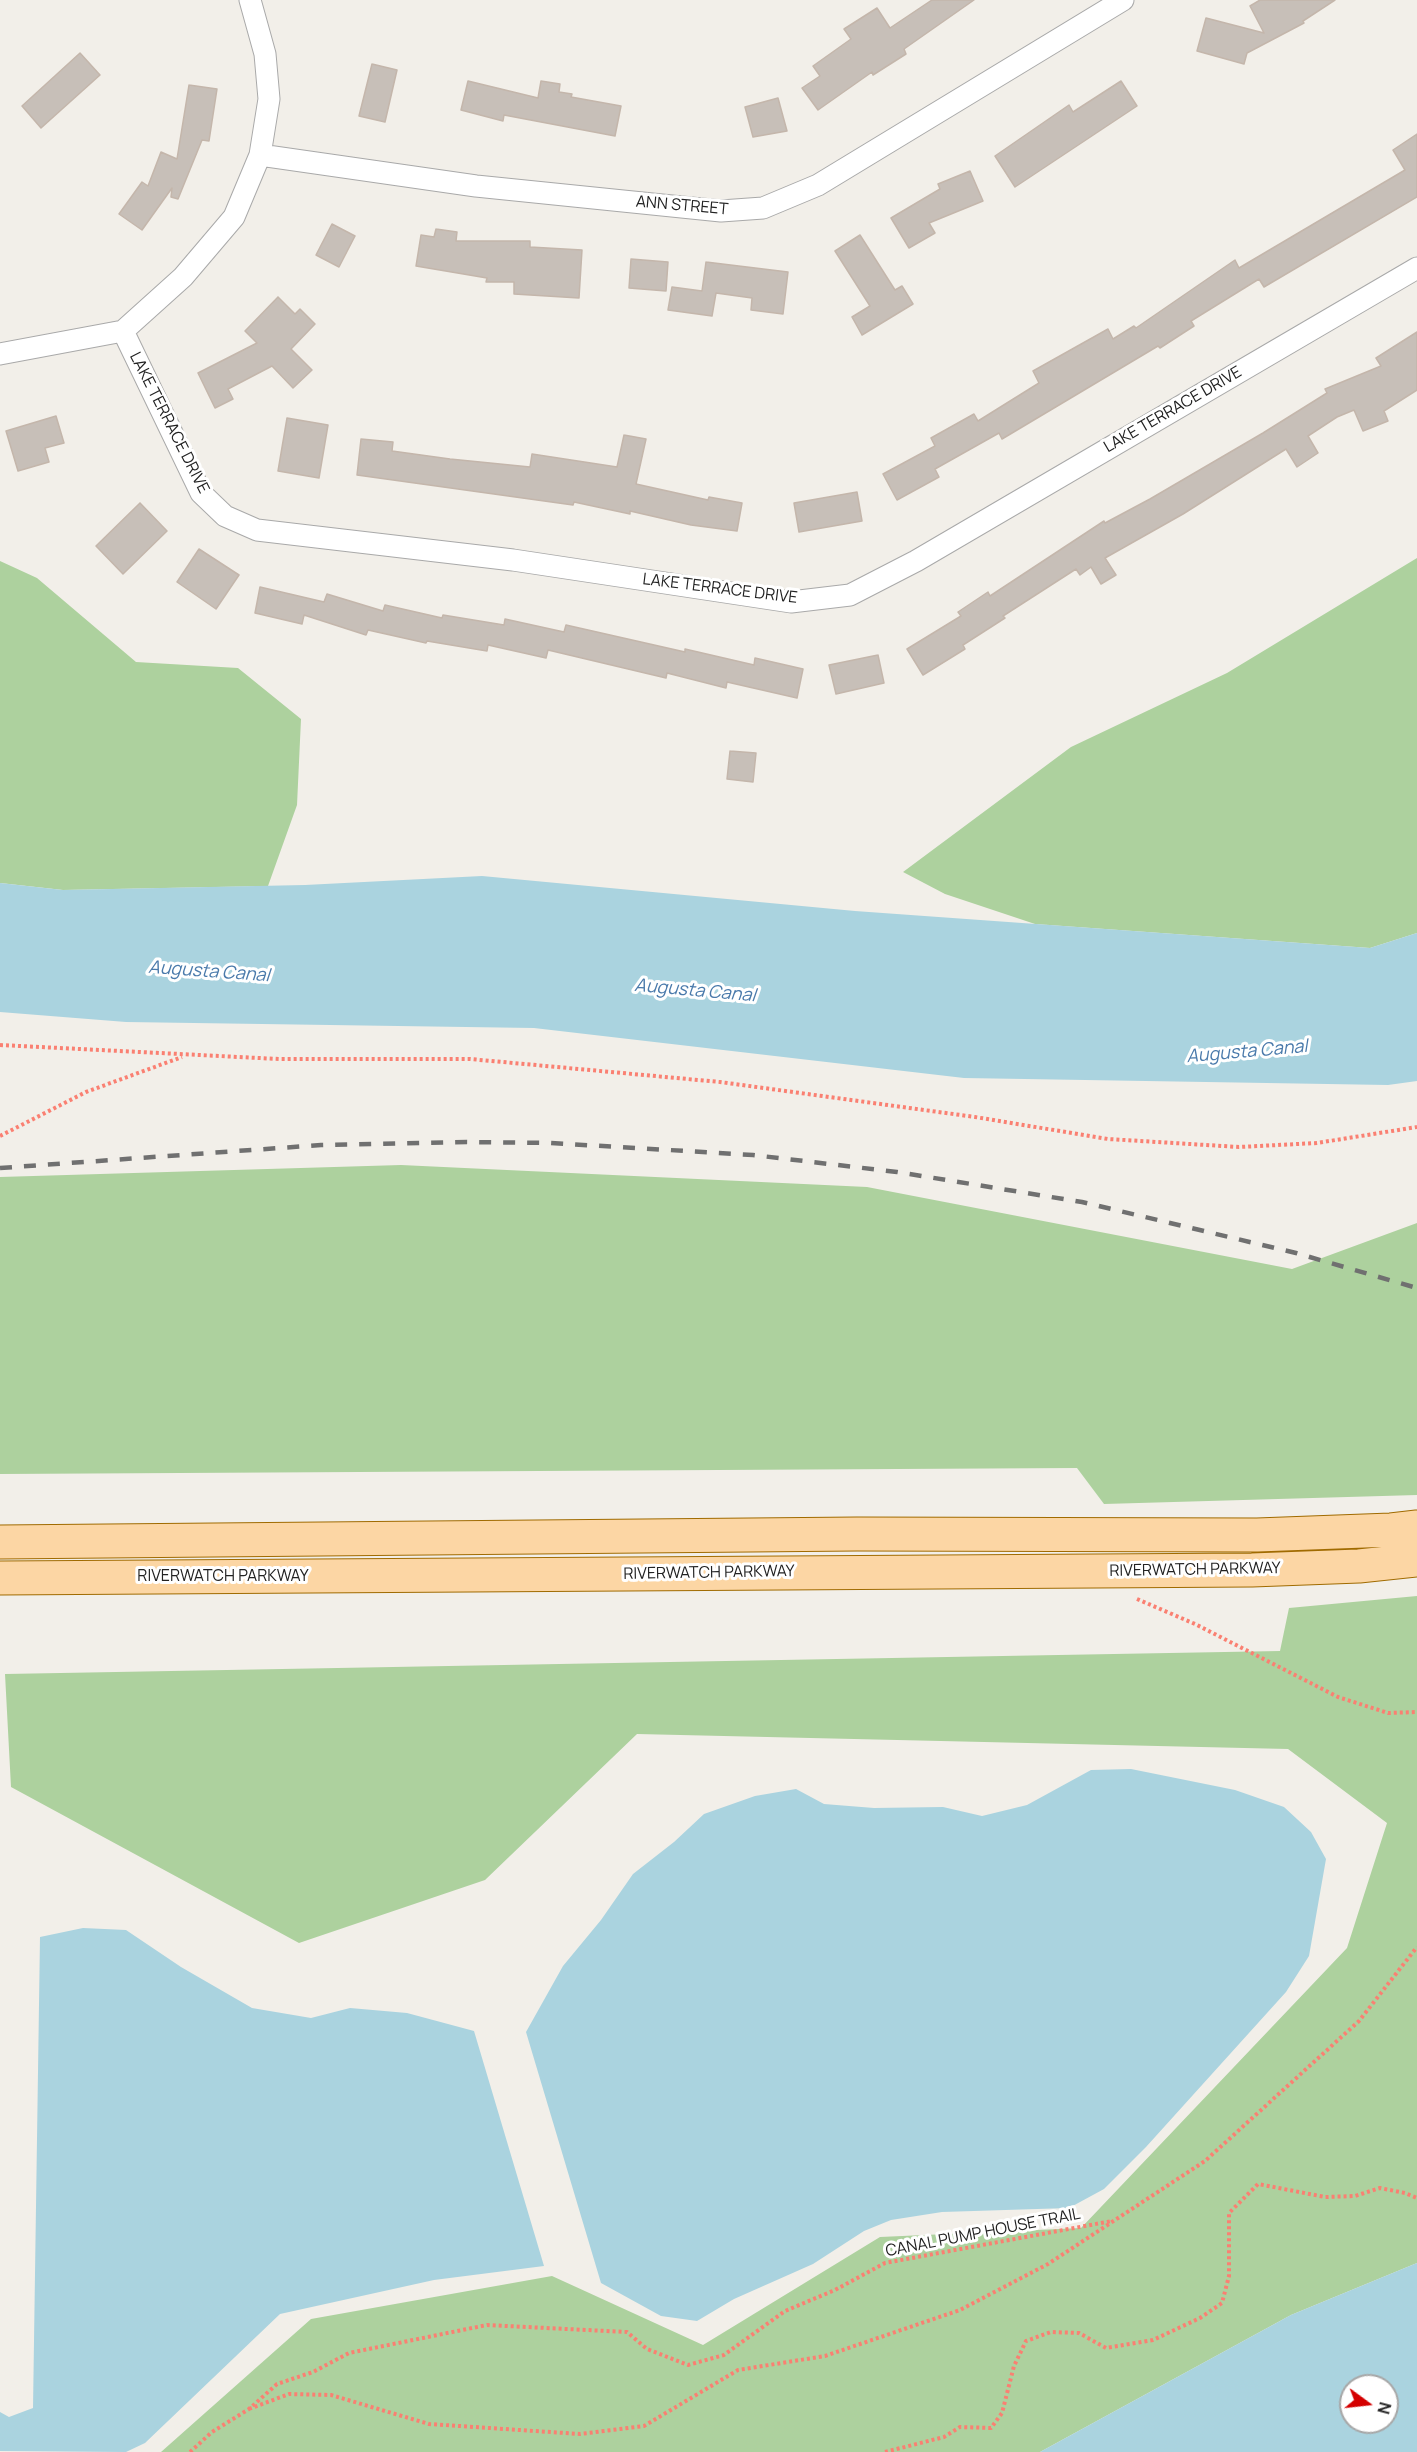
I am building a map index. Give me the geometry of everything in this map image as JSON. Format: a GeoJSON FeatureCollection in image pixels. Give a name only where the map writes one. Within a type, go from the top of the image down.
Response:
{"type":"FeatureCollection","features":[{"type":"Feature","properties":{"kind":"main road","name":"RIVERWATCH PARKWAY"},"geometry":{"type":"LineString","coordinates":[[0,1542],[857,1534],[1257,1535],[1417,1527]]}},
{"type":"Feature","properties":{"kind":"main road","name":"RIVERWATCH PARKWAY"},"geometry":{"type":"LineString","coordinates":[[0,1578],[1251,1570],[1359,1566],[1417,1560]]}},
{"type":"Feature","properties":{"kind":"street"},"geometry":{"type":"LineString","coordinates":[[0,354],[123,332],[183,277],[234,217],[260,155],[269,99],[265,54],[250,0]]}},
{"type":"Feature","properties":{"kind":"street","name":"ANN STREET"},"geometry":{"type":"LineString","coordinates":[[260,155],[476,186],[721,211],[763,208],[818,185],[1123,0]]}},
{"type":"Feature","properties":{"kind":"street","name":"LAKE TERRACE DRIVE"},"geometry":{"type":"LineString","coordinates":[[123,332],[201,493],[225,516],[257,530],[513,560],[791,602],[850,596],[916,561],[1417,268]]}},
{"type":"Feature","properties":{"kind":"path"},"geometry":{"type":"LineString","coordinates":[[0,1045],[119,1049],[185,1055],[279,1059],[470,1059],[720,1082],[975,1117],[1108,1139],[1216,1146],[1317,1143],[1417,1127]]}},
{"type":"Feature","properties":{"kind":"path"},"geometry":{"type":"LineString","coordinates":[[0,1136],[86,1092],[185,1055]]}},
{"type":"Feature","properties":{"kind":"path"},"geometry":{"type":"LineString","coordinates":[[1135,1599],[1195,1624],[1338,1697],[1388,1713],[1417,1712]]}},
{"type":"Feature","properties":{"kind":"path","name":"CANAL PUMP HOUSE TRAIL"},"geometry":{"type":"LineString","coordinates":[[190,2452],[212,2432],[249,2409],[277,2384],[314,2372],[349,2353],[488,2325],[627,2332],[647,2349],[688,2365],[724,2355],[785,2311],[835,2290],[885,2263],[1116,2220],[1205,2161],[1359,2021],[1417,1947]]}},
{"type":"Feature","properties":{"kind":"path"},"geometry":{"type":"LineString","coordinates":[[885,2452],[945,2437],[960,2427],[991,2428],[1002,2414],[1014,2366],[1026,2341],[1051,2332],[1078,2333],[1106,2348],[1153,2340],[1200,2319],[1222,2303],[1229,2276],[1229,2213],[1258,2184],[1325,2197],[1355,2196],[1380,2188],[1417,2198]]}},
{"type":"Feature","properties":{"kind":"path"},"geometry":{"type":"LineString","coordinates":[[249,2409],[289,2394],[331,2395],[429,2424],[580,2434],[644,2426],[738,2370],[825,2356],[960,2310],[1048,2264],[1116,2220]]}},
{"type":"Feature","properties":{"kind":"green space"},"geometry":{"type":"Polygon","coordinates":[[[1417,558],[1417,933],[1370,948],[1035,924],[945,894],[903,872],[1071,747],[1227,673],[1417,558]]]}},
{"type":"Feature","properties":{"kind":"green space"},"geometry":{"type":"Polygon","coordinates":[[[0,561],[37,578],[136,662],[238,668],[301,719],[297,805],[268,886],[63,890],[0,883],[0,561]]]}},
{"type":"Feature","properties":{"kind":"green space"},"geometry":{"type":"Polygon","coordinates":[[[401,1165],[867,1187],[1292,1269],[1417,1223],[1417,1495],[1104,1504],[1077,1468],[0,1474],[0,1177],[401,1165]]]}},
{"type":"Feature","properties":{"kind":"green space"},"geometry":{"type":"Polygon","coordinates":[[[1417,1596],[1417,2263],[1291,2315],[1040,2452],[161,2452],[311,2319],[552,2276],[703,2345],[880,2237],[1081,2228],[1347,1948],[1387,1823],[1288,1749],[637,1734],[485,1880],[299,1943],[11,1787],[5,1674],[1280,1651],[1289,1608],[1417,1596]]]}},
{"type":"Feature","properties":{"kind":"water","name":"Augusta Canal"},"geometry":{"type":"Polygon","coordinates":[[[482,876],[855,911],[1370,948],[1417,933],[1417,1081],[1388,1085],[964,1078],[534,1028],[126,1022],[0,1012],[0,883],[63,890],[305,885],[482,876]]]}},
{"type":"Feature","properties":{"kind":"water"},"geometry":{"type":"Polygon","coordinates":[[[1131,1769],[1235,1790],[1284,1807],[1311,1832],[1326,1859],[1309,1956],[1286,1992],[1146,2147],[1104,2189],[1069,2208],[942,2212],[891,2220],[864,2231],[813,2264],[734,2299],[697,2321],[661,2316],[601,2283],[526,2032],[563,1966],[601,1920],[633,1874],[674,1842],[704,1814],[755,1796],[796,1789],[824,1804],[874,1808],[943,1807],[982,1816],[1027,1805],[1091,1770],[1131,1769]]]}},
{"type":"Feature","properties":{"kind":"water"},"geometry":{"type":"Polygon","coordinates":[[[83,1928],[126,1930],[181,1967],[252,2008],[311,2018],[350,2008],[407,2013],[474,2031],[544,2266],[434,2280],[280,2314],[145,2443],[126,2452],[0,2451],[0,2412],[9,2417],[33,2408],[40,1937],[83,1928]]]}},
{"type":"Feature","properties":{"kind":"water"},"geometry":{"type":"Polygon","coordinates":[[[1417,2263],[1417,2452],[1040,2452],[1291,2315],[1417,2263]]]}},
{"type":"Feature","properties":{"kind":"building"},"geometry":{"type":"Polygon","coordinates":[[[932,0],[974,0],[904,49],[906,54],[873,75],[872,72],[818,110],[802,88],[820,76],[813,66],[851,39],[844,29],[877,8],[890,28],[932,0]]]}},
{"type":"Feature","properties":{"kind":"building"},"geometry":{"type":"Polygon","coordinates":[[[1260,0],[1335,0],[1303,21],[1304,23],[1247,53],[1244,64],[1197,51],[1206,18],[1264,33],[1250,6],[1260,0]]]}},
{"type":"Feature","properties":{"kind":"building"},"geometry":{"type":"Polygon","coordinates":[[[80,53],[100,75],[41,128],[22,106],[80,53]]]}},
{"type":"Feature","properties":{"kind":"building"},"geometry":{"type":"Polygon","coordinates":[[[372,64],[397,70],[385,122],[359,116],[372,64]]]}},
{"type":"Feature","properties":{"kind":"building"},"geometry":{"type":"Polygon","coordinates":[[[468,81],[538,98],[541,81],[560,84],[559,92],[572,94],[571,97],[621,106],[615,136],[504,115],[503,121],[461,110],[468,81]]]}},
{"type":"Feature","properties":{"kind":"building"},"geometry":{"type":"Polygon","coordinates":[[[1121,81],[1137,106],[1015,187],[995,156],[1069,105],[1073,112],[1121,81]]]}},
{"type":"Feature","properties":{"kind":"building"},"geometry":{"type":"Polygon","coordinates":[[[189,85],[217,89],[209,141],[202,140],[178,199],[171,197],[172,188],[142,230],[119,214],[142,182],[148,186],[161,152],[177,159],[189,85]]]}},
{"type":"Feature","properties":{"kind":"building"},"geometry":{"type":"Polygon","coordinates":[[[778,98],[787,131],[753,137],[745,107],[778,98]]]}},
{"type":"Feature","properties":{"kind":"building"},"geometry":{"type":"Polygon","coordinates":[[[1417,134],[1417,197],[1264,287],[1259,279],[1191,321],[1194,326],[1160,348],[1158,346],[1002,439],[999,433],[935,469],[939,477],[897,500],[883,474],[935,446],[931,438],[974,414],[978,421],[1039,383],[1033,371],[1108,329],[1113,339],[1134,326],[1136,328],[1235,260],[1239,268],[1405,170],[1393,150],[1417,134]]]}},
{"type":"Feature","properties":{"kind":"building"},"geometry":{"type":"Polygon","coordinates":[[[970,171],[983,201],[929,223],[935,233],[909,248],[891,218],[940,189],[938,184],[970,171]]]}},
{"type":"Feature","properties":{"kind":"building"},"geometry":{"type":"Polygon","coordinates":[[[332,224],[355,236],[339,267],[316,255],[332,224]]]}},
{"type":"Feature","properties":{"kind":"building"},"geometry":{"type":"Polygon","coordinates":[[[436,229],[457,232],[456,241],[530,241],[530,247],[582,250],[579,298],[514,294],[514,282],[486,282],[487,278],[416,266],[421,235],[434,237],[436,229]]]}},
{"type":"Feature","properties":{"kind":"building"},"geometry":{"type":"Polygon","coordinates":[[[860,235],[895,290],[902,286],[913,304],[862,335],[852,317],[870,306],[835,251],[860,235]]]}},
{"type":"Feature","properties":{"kind":"building"},"geometry":{"type":"Polygon","coordinates":[[[631,259],[668,262],[666,291],[629,288],[631,259]]]}},
{"type":"Feature","properties":{"kind":"building"},"geometry":{"type":"Polygon","coordinates":[[[706,262],[788,272],[783,314],[751,310],[752,298],[716,293],[712,316],[668,310],[672,287],[702,291],[706,262]]]}},
{"type":"Feature","properties":{"kind":"building"},"geometry":{"type":"Polygon","coordinates":[[[278,297],[295,314],[300,309],[315,324],[291,349],[312,370],[293,388],[272,366],[228,389],[233,399],[215,408],[198,373],[257,343],[245,331],[278,297]]]}},
{"type":"Feature","properties":{"kind":"building"},"geometry":{"type":"Polygon","coordinates":[[[1417,332],[1417,390],[1384,411],[1388,421],[1363,431],[1354,410],[1337,417],[1308,436],[1318,453],[1297,467],[1286,449],[1183,514],[1105,558],[1116,575],[1101,584],[1091,567],[1080,575],[1076,569],[1003,616],[1005,618],[963,645],[965,649],[923,675],[907,649],[961,616],[958,612],[988,592],[990,596],[1104,521],[1105,523],[1150,499],[1263,433],[1327,393],[1325,389],[1381,366],[1376,358],[1417,332]]]}},
{"type":"Feature","properties":{"kind":"building"},"geometry":{"type":"Polygon","coordinates":[[[56,416],[64,443],[45,448],[49,462],[18,471],[6,431],[56,416]]]}},
{"type":"Feature","properties":{"kind":"building"},"geometry":{"type":"Polygon","coordinates":[[[287,418],[328,425],[319,478],[278,471],[287,418]]]}},
{"type":"Feature","properties":{"kind":"building"},"geometry":{"type":"Polygon","coordinates":[[[624,435],[646,439],[636,484],[708,500],[709,497],[742,503],[737,531],[691,525],[630,511],[630,514],[574,502],[573,505],[357,475],[361,439],[393,442],[392,451],[450,459],[530,467],[532,454],[617,467],[624,435]]]}},
{"type":"Feature","properties":{"kind":"building"},"geometry":{"type":"Polygon","coordinates":[[[857,492],[862,521],[799,532],[794,503],[857,492]]]}},
{"type":"Feature","properties":{"kind":"building"},"geometry":{"type":"Polygon","coordinates":[[[140,503],[167,531],[123,574],[96,546],[140,503]]]}},
{"type":"Feature","properties":{"kind":"building"},"geometry":{"type":"Polygon","coordinates":[[[199,549],[239,575],[216,609],[177,582],[199,549]]]}},
{"type":"Feature","properties":{"kind":"building"},"geometry":{"type":"Polygon","coordinates":[[[260,587],[324,602],[327,594],[383,611],[385,605],[442,618],[443,615],[504,625],[505,619],[564,632],[566,625],[754,665],[755,658],[803,669],[797,698],[727,682],[726,688],[667,673],[666,678],[548,650],[546,658],[488,645],[487,651],[427,641],[426,643],[368,630],[366,635],[304,615],[302,624],[255,613],[260,587]]]}},
{"type":"Feature","properties":{"kind":"building"},"geometry":{"type":"Polygon","coordinates":[[[878,655],[884,683],[836,694],[829,665],[878,655]]]}},
{"type":"Feature","properties":{"kind":"building"},"geometry":{"type":"Polygon","coordinates":[[[730,751],[756,753],[753,782],[727,779],[730,751]]]}},
{"type":"Feature","properties":{"kind":"railway"},"geometry":{"type":"LineString","coordinates":[[0,1168],[321,1145],[467,1142],[551,1143],[753,1155],[897,1172],[1082,1202],[1296,1253],[1417,1288]]}}]}
